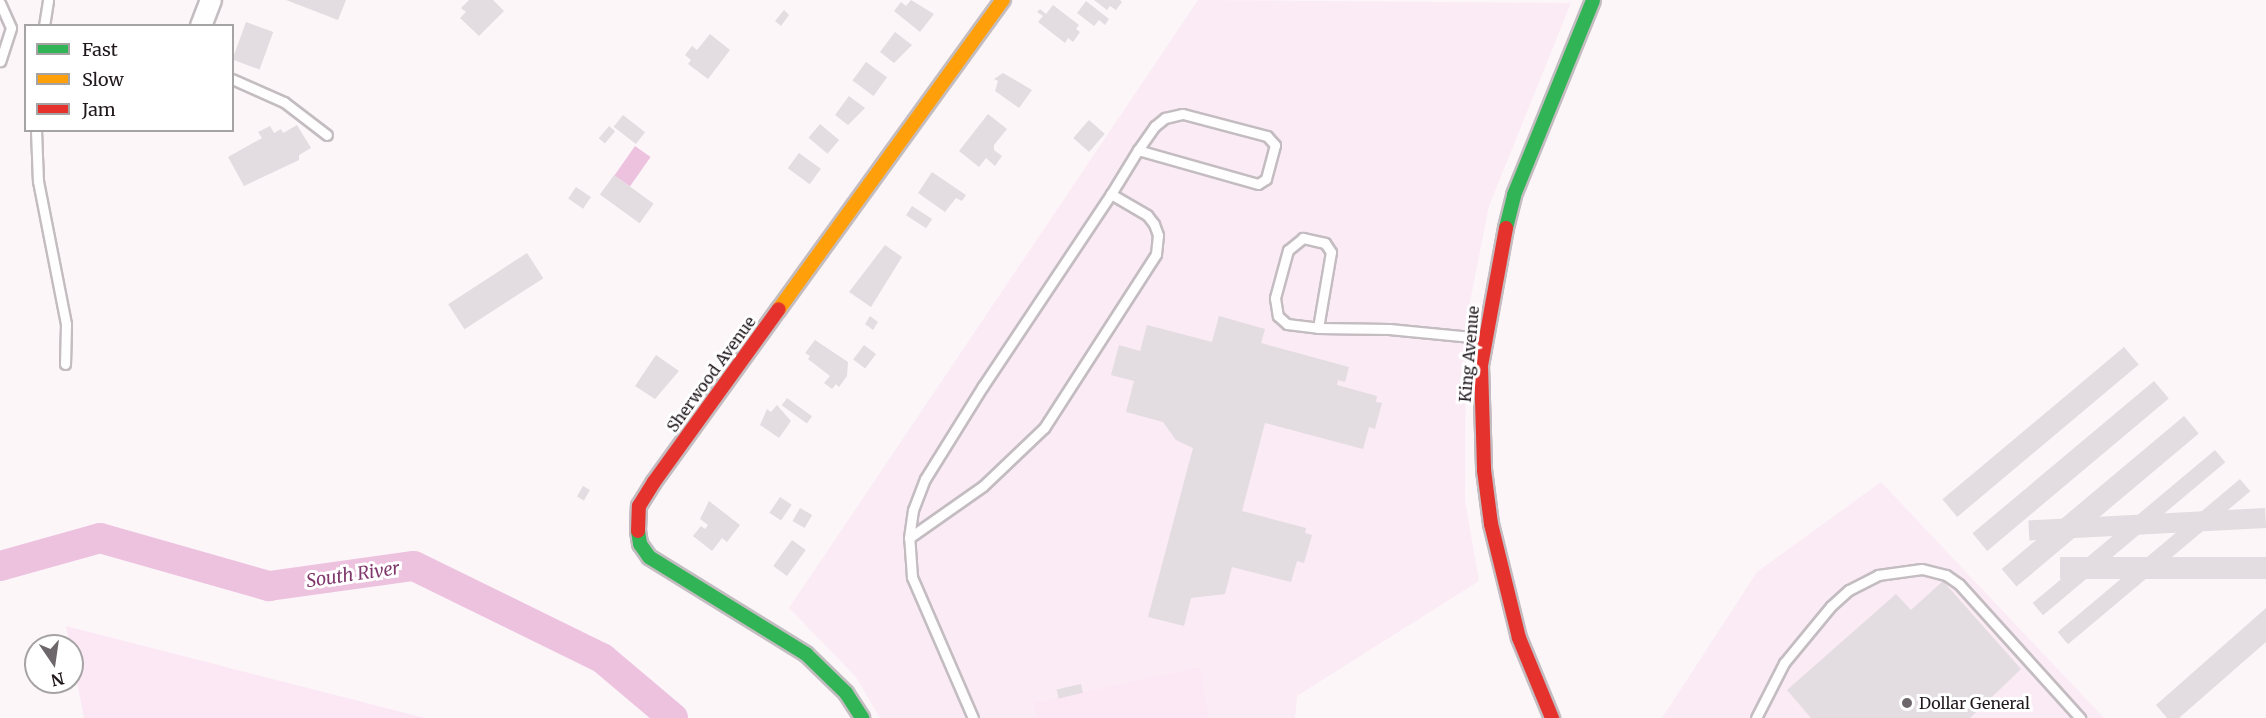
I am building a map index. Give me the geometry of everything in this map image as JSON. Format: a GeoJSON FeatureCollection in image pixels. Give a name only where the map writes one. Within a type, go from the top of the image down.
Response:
{"type":"FeatureCollection","features":[{"type":"Feature","properties":{"kind":"street"},"geometry":{"type":"LineString","coordinates":[[202,24],[211,0]]}},
{"type":"Feature","properties":{"kind":"street","name":"Sherwood Avenue"},"geometry":{"type":"LineString","coordinates":[[862,718],[846,693],[806,654],[649,557],[640,544],[636,521],[639,506],[654,482],[1003,0]]}},
{"type":"Feature","properties":{"kind":"street","name":"King Avenue"},"geometry":{"type":"LineString","coordinates":[[1552,718],[1519,638],[1491,524],[1480,417],[1484,338],[1514,195],[1593,0]]}},
{"type":"Feature","properties":{"kind":"lane"},"geometry":{"type":"LineString","coordinates":[[44,24],[48,0]]}},
{"type":"Feature","properties":{"kind":"lane"},"geometry":{"type":"LineString","coordinates":[[0,3],[11,28],[0,61]]}},
{"type":"Feature","properties":{"kind":"lane"},"geometry":{"type":"LineString","coordinates":[[234,80],[284,102],[327,135]]}},
{"type":"Feature","properties":{"kind":"lane"},"geometry":{"type":"LineString","coordinates":[[974,718],[917,591],[909,538],[913,510],[925,479],[1138,150],[1155,126],[1165,118],[1184,114],[1267,136],[1275,145],[1266,179],[1258,184],[1138,150]]}},
{"type":"Feature","properties":{"kind":"lane"},"geometry":{"type":"LineString","coordinates":[[36,132],[38,181],[66,318],[65,364]]}},
{"type":"Feature","properties":{"kind":"lane"},"geometry":{"type":"LineString","coordinates":[[909,538],[983,486],[1044,428],[1156,254],[1158,235],[1154,224],[1147,215],[1111,194]]}},
{"type":"Feature","properties":{"kind":"lane"},"geometry":{"type":"LineString","coordinates":[[1318,328],[1331,252],[1325,243],[1303,238],[1287,250],[1275,308],[1287,324],[1318,328],[1389,329],[1484,338]]}},
{"type":"Feature","properties":{"kind":"lane"},"geometry":{"type":"LineString","coordinates":[[1756,718],[1784,663],[1831,606],[1849,590],[1878,575],[1922,569],[1946,575],[1959,584],[2080,718]]}},
{"type":"Feature","properties":{"kind":"shaded area"},"geometry":{"type":"Polygon","coordinates":[[[1198,0],[1571,3],[1489,206],[1466,322],[1465,500],[1479,581],[1297,696],[1295,718],[880,718],[856,677],[789,608],[1198,0]]]}},
{"type":"Feature","properties":{"kind":"shaded area"},"geometry":{"type":"Polygon","coordinates":[[[635,146],[651,157],[630,186],[614,175],[635,146]]]}},
{"type":"Feature","properties":{"kind":"shaded area"},"geometry":{"type":"Polygon","coordinates":[[[1881,482],[2104,718],[1662,718],[1757,572],[1881,482]]]}},
{"type":"Feature","properties":{"kind":"shaded area"},"geometry":{"type":"Polygon","coordinates":[[[66,626],[425,718],[84,718],[79,694],[84,694],[84,634],[68,634],[66,626]]]}},
{"type":"Feature","properties":{"kind":"shaded area"},"geometry":{"type":"Polygon","coordinates":[[[1200,667],[1208,718],[1037,718],[1034,703],[1200,667]]]}},
{"type":"Feature","properties":{"kind":"building"},"geometry":{"type":"Polygon","coordinates":[[[286,0],[346,0],[338,20],[286,0]]]}},
{"type":"Feature","properties":{"kind":"building"},"geometry":{"type":"Polygon","coordinates":[[[469,0],[493,0],[504,11],[479,36],[460,18],[466,12],[461,8],[469,0]]]}},
{"type":"Feature","properties":{"kind":"building"},"geometry":{"type":"Polygon","coordinates":[[[911,0],[934,14],[920,32],[894,11],[901,2],[906,6],[911,0]]]}},
{"type":"Feature","properties":{"kind":"building"},"geometry":{"type":"Polygon","coordinates":[[[1094,0],[1120,0],[1122,2],[1116,10],[1110,6],[1107,10],[1094,0]]]}},
{"type":"Feature","properties":{"kind":"building"},"geometry":{"type":"Polygon","coordinates":[[[1086,1],[1109,19],[1105,25],[1099,20],[1094,26],[1077,13],[1086,1]]]}},
{"type":"Feature","properties":{"kind":"building"},"geometry":{"type":"Polygon","coordinates":[[[1053,5],[1079,25],[1076,29],[1080,32],[1073,42],[1068,38],[1065,43],[1038,22],[1043,16],[1037,12],[1040,9],[1046,14],[1053,5]]]}},
{"type":"Feature","properties":{"kind":"building"},"geometry":{"type":"Polygon","coordinates":[[[784,10],[789,15],[781,26],[775,21],[784,10]]]}},
{"type":"Feature","properties":{"kind":"building"},"geometry":{"type":"Polygon","coordinates":[[[246,22],[273,32],[260,70],[234,60],[246,22]]]}},
{"type":"Feature","properties":{"kind":"building"},"geometry":{"type":"Polygon","coordinates":[[[895,32],[912,45],[894,63],[880,52],[895,32]]]}},
{"type":"Feature","properties":{"kind":"building"},"geometry":{"type":"Polygon","coordinates":[[[710,34],[730,50],[708,79],[688,64],[691,60],[685,55],[692,46],[697,50],[710,34]]]}},
{"type":"Feature","properties":{"kind":"building"},"geometry":{"type":"Polygon","coordinates":[[[866,62],[887,77],[874,96],[852,81],[866,62]]]}},
{"type":"Feature","properties":{"kind":"building"},"geometry":{"type":"Polygon","coordinates":[[[1003,73],[1032,90],[1019,108],[995,91],[998,81],[994,79],[1003,73]]]}},
{"type":"Feature","properties":{"kind":"building"},"geometry":{"type":"Polygon","coordinates":[[[849,96],[865,108],[848,125],[835,115],[849,96]]]}},
{"type":"Feature","properties":{"kind":"building"},"geometry":{"type":"Polygon","coordinates":[[[988,114],[1007,129],[994,145],[994,150],[1002,156],[995,166],[986,158],[979,167],[959,151],[988,114]]]}},
{"type":"Feature","properties":{"kind":"building"},"geometry":{"type":"Polygon","coordinates":[[[623,115],[645,132],[636,144],[614,127],[623,115]]]}},
{"type":"Feature","properties":{"kind":"building"},"geometry":{"type":"Polygon","coordinates":[[[1089,120],[1105,134],[1089,152],[1073,138],[1089,120]]]}},
{"type":"Feature","properties":{"kind":"building"},"geometry":{"type":"Polygon","coordinates":[[[820,124],[839,140],[828,154],[808,138],[820,124]]]}},
{"type":"Feature","properties":{"kind":"building"},"geometry":{"type":"Polygon","coordinates":[[[297,125],[311,148],[299,155],[299,160],[244,186],[228,157],[262,138],[258,132],[270,126],[274,133],[281,129],[283,133],[297,125]]]}},
{"type":"Feature","properties":{"kind":"building"},"geometry":{"type":"Polygon","coordinates":[[[609,126],[615,131],[605,143],[599,138],[609,126]]]}},
{"type":"Feature","properties":{"kind":"building"},"geometry":{"type":"Polygon","coordinates":[[[799,153],[821,169],[810,184],[788,168],[799,153]]]}},
{"type":"Feature","properties":{"kind":"building"},"geometry":{"type":"Polygon","coordinates":[[[932,172],[966,195],[962,201],[956,198],[945,212],[918,193],[932,172]]]}},
{"type":"Feature","properties":{"kind":"building"},"geometry":{"type":"Polygon","coordinates":[[[614,175],[654,204],[640,223],[600,194],[614,175]]]}},
{"type":"Feature","properties":{"kind":"building"},"geometry":{"type":"Polygon","coordinates":[[[576,187],[591,197],[583,209],[568,199],[576,187]]]}},
{"type":"Feature","properties":{"kind":"building"},"geometry":{"type":"Polygon","coordinates":[[[912,206],[932,219],[926,228],[906,215],[912,206]]]}},
{"type":"Feature","properties":{"kind":"building"},"geometry":{"type":"Polygon","coordinates":[[[885,245],[902,257],[871,307],[849,292],[885,245]]]}},
{"type":"Feature","properties":{"kind":"building"},"geometry":{"type":"Polygon","coordinates":[[[527,253],[543,278],[465,329],[448,304],[527,253]]]}},
{"type":"Feature","properties":{"kind":"building"},"geometry":{"type":"Polygon","coordinates":[[[870,316],[878,322],[873,330],[865,324],[870,316]]]}},
{"type":"Feature","properties":{"kind":"building"},"geometry":{"type":"Polygon","coordinates":[[[1219,316],[1265,329],[1261,343],[1349,367],[1345,382],[1338,380],[1337,385],[1377,396],[1376,402],[1382,403],[1375,429],[1369,427],[1363,449],[1265,423],[1242,511],[1306,528],[1305,533],[1312,535],[1304,563],[1297,561],[1291,582],[1232,567],[1225,594],[1191,598],[1184,626],[1148,617],[1193,448],[1176,440],[1163,422],[1126,412],[1134,381],[1111,375],[1119,345],[1140,351],[1147,325],[1212,342],[1219,316]]]}},
{"type":"Feature","properties":{"kind":"building"},"geometry":{"type":"Polygon","coordinates":[[[815,340],[848,362],[847,376],[839,387],[836,384],[832,389],[824,383],[830,376],[808,359],[810,356],[805,353],[815,340]]]}},
{"type":"Feature","properties":{"kind":"building"},"geometry":{"type":"Polygon","coordinates":[[[864,345],[876,354],[865,368],[853,359],[864,345]]]}},
{"type":"Feature","properties":{"kind":"building"},"geometry":{"type":"Polygon","coordinates":[[[2124,347],[2139,365],[1957,517],[1942,499],[2124,347]]]}},
{"type":"Feature","properties":{"kind":"building"},"geometry":{"type":"Polygon","coordinates":[[[656,355],[679,371],[655,399],[635,386],[656,355]]]}},
{"type":"Feature","properties":{"kind":"building"},"geometry":{"type":"Polygon","coordinates":[[[2154,381],[2169,399],[1987,551],[1972,533],[2154,381]]]}},
{"type":"Feature","properties":{"kind":"building"},"geometry":{"type":"Polygon","coordinates":[[[787,398],[812,416],[807,424],[782,405],[787,398]]]}},
{"type":"Feature","properties":{"kind":"building"},"geometry":{"type":"Polygon","coordinates":[[[777,405],[791,421],[779,438],[760,425],[767,409],[771,412],[777,405]]]}},
{"type":"Feature","properties":{"kind":"building"},"geometry":{"type":"Polygon","coordinates":[[[2184,416],[2199,434],[2016,587],[2002,569],[2184,416]]]}},
{"type":"Feature","properties":{"kind":"building"},"geometry":{"type":"Polygon","coordinates":[[[2215,450],[2225,462],[2043,615],[2033,603],[2215,450]]]}},
{"type":"Feature","properties":{"kind":"building"},"geometry":{"type":"Polygon","coordinates":[[[2240,479],[2250,491],[2068,644],[2058,632],[2240,479]]]}},
{"type":"Feature","properties":{"kind":"building"},"geometry":{"type":"Polygon","coordinates":[[[583,486],[590,490],[584,500],[577,496],[583,486]]]}},
{"type":"Feature","properties":{"kind":"building"},"geometry":{"type":"Polygon","coordinates":[[[780,497],[792,505],[781,521],[769,513],[780,497]]]}},
{"type":"Feature","properties":{"kind":"building"},"geometry":{"type":"Polygon","coordinates":[[[709,501],[740,525],[727,542],[722,538],[712,551],[693,536],[701,526],[705,529],[708,525],[700,519],[709,501]]]}},
{"type":"Feature","properties":{"kind":"building"},"geometry":{"type":"Polygon","coordinates":[[[800,508],[812,515],[805,528],[792,521],[800,508]]]}},
{"type":"Feature","properties":{"kind":"building"},"geometry":{"type":"Polygon","coordinates":[[[2265,508],[2266,528],[2029,540],[2028,520],[2265,508]]]}},
{"type":"Feature","properties":{"kind":"building"},"geometry":{"type":"Polygon","coordinates":[[[792,540],[806,550],[787,576],[773,566],[792,540]]]}},
{"type":"Feature","properties":{"kind":"building"},"geometry":{"type":"Polygon","coordinates":[[[2060,557],[2266,557],[2266,579],[2060,579],[2060,557]]]}},
{"type":"Feature","properties":{"kind":"building"},"geometry":{"type":"Polygon","coordinates":[[[1943,581],[2021,669],[1970,718],[1811,718],[1787,690],[1896,594],[1911,610],[1943,581]]]}},
{"type":"Feature","properties":{"kind":"building"},"geometry":{"type":"Polygon","coordinates":[[[2266,608],[2266,642],[2179,718],[2167,718],[2156,705],[2266,608]]]}},
{"type":"Feature","properties":{"kind":"building"},"geometry":{"type":"Polygon","coordinates":[[[1081,684],[1083,693],[1059,698],[1057,690],[1081,684]]]}},
{"type":"Feature","properties":{"kind":"waterway","name":"South River"},"geometry":{"type":"LineString","coordinates":[[0,566],[100,538],[269,586],[414,566],[602,658],[673,718]]}},
{"type":"Feature","properties":{"kind":"traffic: fast"},"geometry":{"type":"LineString","coordinates":[[1506,228],[1514,195],[1593,0]]}},
{"type":"Feature","properties":{"kind":"traffic: fast"},"geometry":{"type":"LineString","coordinates":[[638,531],[640,544],[649,557],[806,654],[846,693],[862,718]]}},
{"type":"Feature","properties":{"kind":"traffic: slow"},"geometry":{"type":"LineString","coordinates":[[779,309],[1003,0]]}},
{"type":"Feature","properties":{"kind":"traffic: jam"},"geometry":{"type":"LineString","coordinates":[[1506,228],[1481,366],[1484,470],[1491,524],[1519,638],[1552,718]]}},
{"type":"Feature","properties":{"kind":"traffic: jam"},"geometry":{"type":"LineString","coordinates":[[638,531],[639,506],[654,482],[779,309]]}},
{"type":"Feature","properties":{"kind":"place","name":"Dollar General"},"geometry":{"type":"Point","coordinates":[1907,703]}}]}
